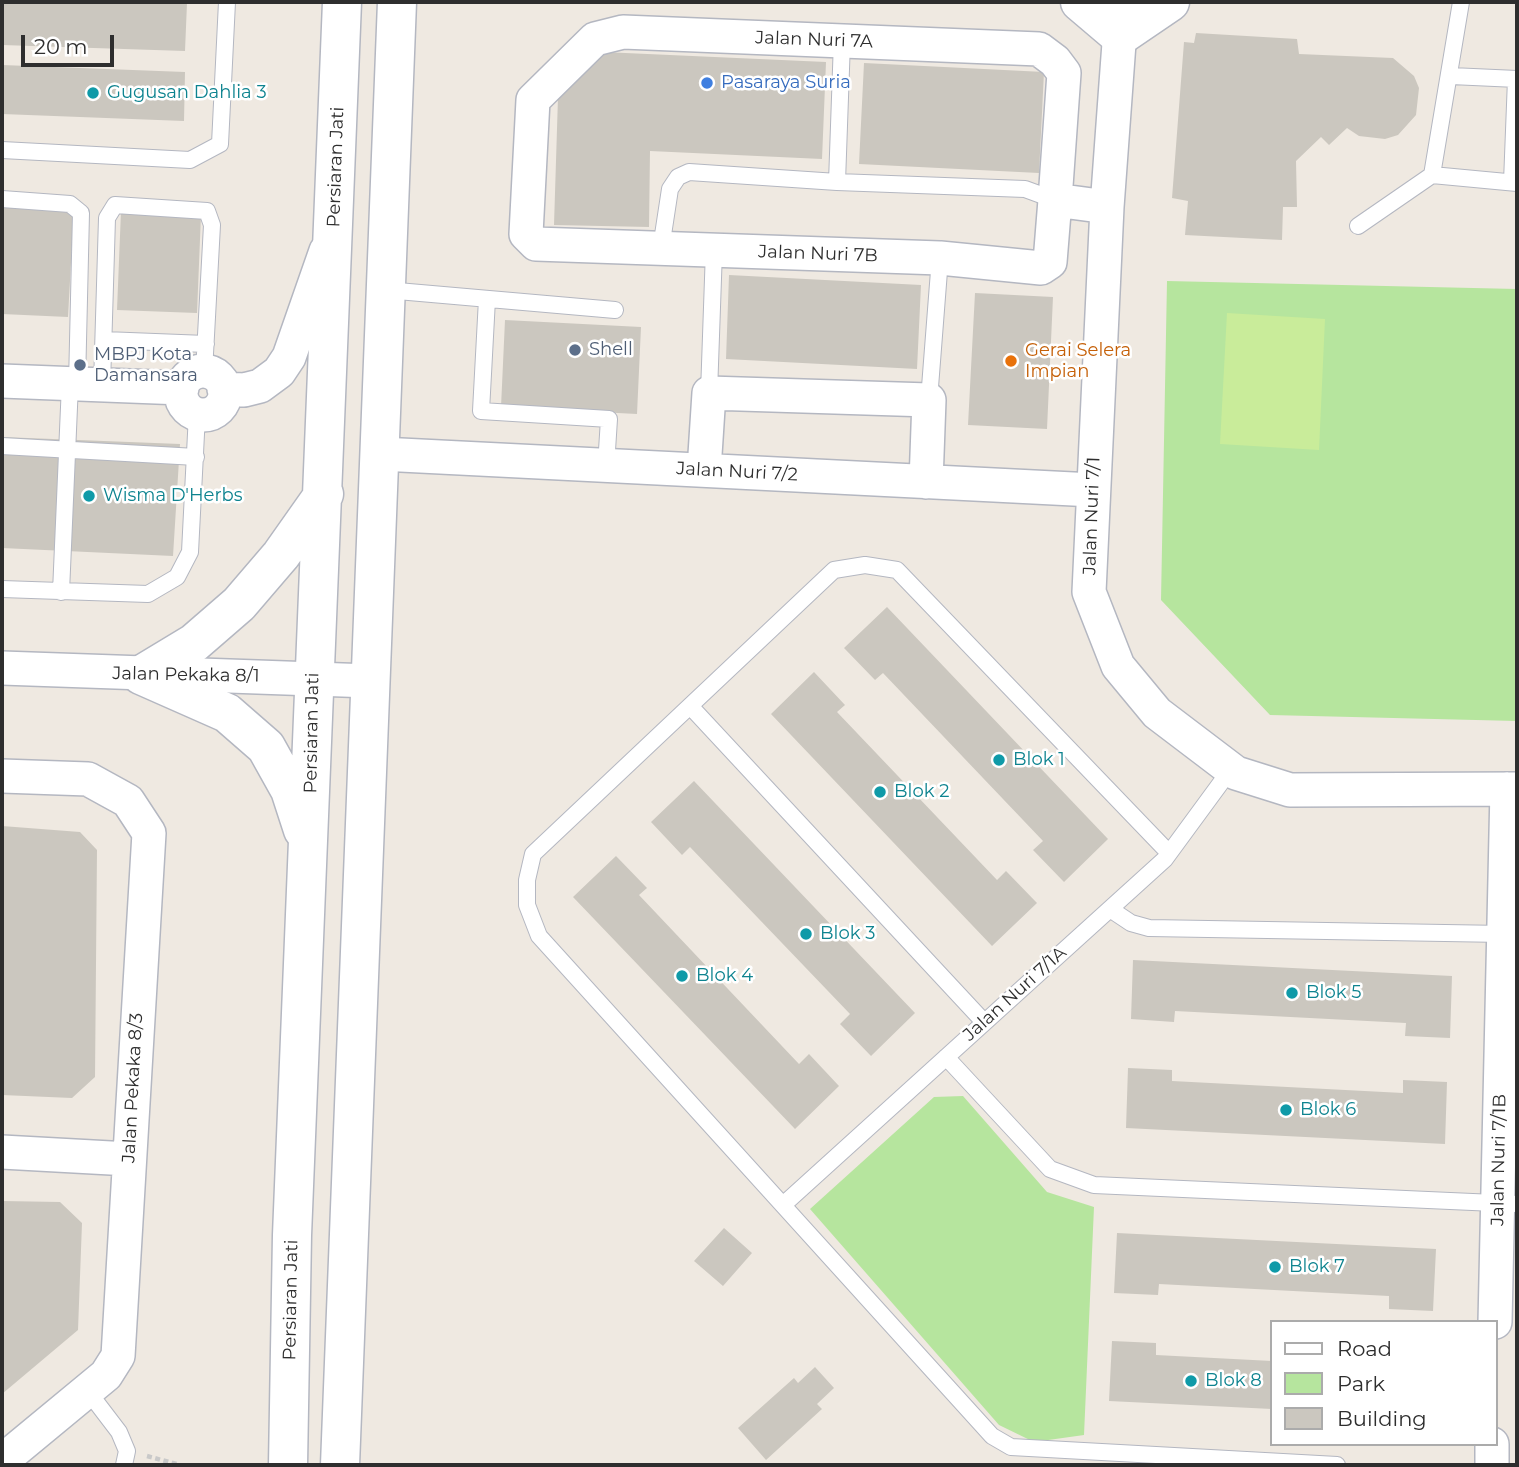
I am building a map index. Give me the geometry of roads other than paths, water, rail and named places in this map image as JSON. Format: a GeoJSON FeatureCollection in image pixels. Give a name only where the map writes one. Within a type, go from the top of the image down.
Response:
{"type":"FeatureCollection","features":[{"type":"Feature","properties":{"kind":"main road","name":"Persiaran Jati"},"geometry":{"type":"LineString","coordinates":[[288,1465],[292,1235],[310,849],[313,678],[324,494],[342,2]]}},
{"type":"Feature","properties":{"kind":"main road"},"geometry":{"type":"LineString","coordinates":[[340,1465],[396,17],[422,2]]}},
{"type":"Feature","properties":{"kind":"main road"},"geometry":{"type":"LineString","coordinates":[[1080,2],[1121,19],[1170,2]]}},
{"type":"Feature","properties":{"kind":"main road"},"geometry":{"type":"LineString","coordinates":[[141,675],[194,643],[239,604],[281,555],[324,494]]}},
{"type":"Feature","properties":{"kind":"main road"},"geometry":{"type":"LineString","coordinates":[[141,675],[227,713],[266,747],[289,790],[310,849]]}},
{"type":"Feature","properties":{"kind":"street","name":"Jalan Nuri 7/1"},"geometry":{"type":"LineString","coordinates":[[1121,19],[1107,207],[1089,592],[1118,666],[1157,713],[1231,769],[1290,790],[1512,789]]}},
{"type":"Feature","properties":{"kind":"street","name":"Jalan Nuri 7A"},"geometry":{"type":"LineString","coordinates":[[526,233],[533,100],[595,39],[623,32],[1039,49],[1055,61],[1063,73],[1055,200]]}},
{"type":"Feature","properties":{"kind":"street"},"geometry":{"type":"LineString","coordinates":[[1055,200],[1107,207]]}},
{"type":"Feature","properties":{"kind":"street","name":"Jalan Nuri 7B"},"geometry":{"type":"LineString","coordinates":[[526,233],[536,244],[940,258],[1041,268],[1050,262],[1055,200]]}},
{"type":"Feature","properties":{"kind":"street"},"geometry":{"type":"LineString","coordinates":[[2,381],[102,385],[203,381],[244,390],[260,386],[279,372],[289,357],[334,227]]}},
{"type":"Feature","properties":{"kind":"street"},"geometry":{"type":"LineString","coordinates":[[704,470],[709,393],[929,400],[926,482]]}},
{"type":"Feature","properties":{"kind":"street","name":"Jalan Nuri 7/2"},"geometry":{"type":"LineString","coordinates":[[381,454],[1093,490]]}},
{"type":"Feature","properties":{"kind":"street","name":"Jalan Pekaka 8/1"},"geometry":{"type":"LineString","coordinates":[[2,668],[141,675],[371,681]]}},
{"type":"Feature","properties":{"kind":"street","name":"Jalan Pekaka 8/3"},"geometry":{"type":"LineString","coordinates":[[2,776],[88,779],[128,801],[149,833],[118,1356],[106,1375],[2,1461]]}},
{"type":"Feature","properties":{"kind":"street","name":"Jalan Nuri 7/1B"},"geometry":{"type":"LineString","coordinates":[[1495,1320],[1507,1203],[1512,789]]}},
{"type":"Feature","properties":{"kind":"street"},"geometry":{"type":"LineString","coordinates":[[2,1152],[129,1159]]}},
{"type":"Feature","properties":{"kind":"street"},"geometry":{"type":"LineString","coordinates":[[1492,1446],[1492,1465]]}},
{"type":"Feature","properties":{"kind":"lane"},"geometry":{"type":"LineString","coordinates":[[2,150],[190,160],[220,144],[227,2]]}},
{"type":"Feature","properties":{"kind":"lane"},"geometry":{"type":"LineString","coordinates":[[1432,175],[1451,76],[1461,2]]}},
{"type":"Feature","properties":{"kind":"lane"},"geometry":{"type":"LineString","coordinates":[[837,182],[842,41]]}},
{"type":"Feature","properties":{"kind":"lane"},"geometry":{"type":"LineString","coordinates":[[1358,226],[1432,175],[1515,182],[1517,79],[1451,76]]}},
{"type":"Feature","properties":{"kind":"lane"},"geometry":{"type":"LineString","coordinates":[[661,248],[670,189],[678,177],[689,172],[837,182],[1025,189],[1055,200]]}},
{"type":"Feature","properties":{"kind":"lane"},"geometry":{"type":"LineString","coordinates":[[2,199],[70,204],[81,213],[77,384],[70,384],[61,592]]}},
{"type":"Feature","properties":{"kind":"lane"},"geometry":{"type":"LineString","coordinates":[[2,589],[148,594],[177,578],[190,552],[212,225],[207,211],[115,205],[107,218],[102,385]]}},
{"type":"Feature","properties":{"kind":"lane"},"geometry":{"type":"LineString","coordinates":[[709,393],[714,250]]}},
{"type":"Feature","properties":{"kind":"lane"},"geometry":{"type":"LineString","coordinates":[[929,400],[940,258]]}},
{"type":"Feature","properties":{"kind":"lane"},"geometry":{"type":"LineString","coordinates":[[386,290],[615,310]]}},
{"type":"Feature","properties":{"kind":"lane"},"geometry":{"type":"LineString","coordinates":[[487,299],[481,411],[609,419],[606,466]]}},
{"type":"Feature","properties":{"kind":"lane"},"geometry":{"type":"LineString","coordinates":[[104,340],[203,381]]}},
{"type":"Feature","properties":{"kind":"lane"},"geometry":{"type":"LineString","coordinates":[[2,446],[196,457]]}},
{"type":"Feature","properties":{"kind":"lane"},"geometry":{"type":"LineString","coordinates":[[1169,853],[897,570],[865,565],[834,570],[533,854],[527,880],[527,905],[539,936],[992,1436],[1012,1447],[1336,1465]]}},
{"type":"Feature","properties":{"kind":"lane"},"geometry":{"type":"LineString","coordinates":[[691,706],[984,1022]]}},
{"type":"Feature","properties":{"kind":"lane","name":"Jalan Nuri 7/1A"},"geometry":{"type":"LineString","coordinates":[[782,1205],[1169,853],[1231,769]]}},
{"type":"Feature","properties":{"kind":"lane"},"geometry":{"type":"LineString","coordinates":[[1110,909],[1131,923],[1149,928],[1511,934]]}},
{"type":"Feature","properties":{"kind":"lane"},"geometry":{"type":"LineString","coordinates":[[946,1056],[1050,1169],[1094,1185],[1507,1203]]}},
{"type":"Feature","properties":{"kind":"lane"},"geometry":{"type":"LineString","coordinates":[[87,1390],[119,1432],[125,1458]]}},
{"type":"Feature","properties":{"kind":"place","name":"Pasaraya Suria"},"geometry":{"type":"Point","coordinates":[707,83]}},
{"type":"Feature","properties":{"kind":"place","name":"Gugusan Dahlia 3"},"geometry":{"type":"Point","coordinates":[93,93]}},
{"type":"Feature","properties":{"kind":"place","name":"Shell"},"geometry":{"type":"Point","coordinates":[575,350]}},
{"type":"Feature","properties":{"kind":"place","name":"Gerai Selera Impian"},"geometry":{"type":"Point","coordinates":[1011,361]}},
{"type":"Feature","properties":{"kind":"place","name":"MBPJ Kota Damansara"},"geometry":{"type":"Point","coordinates":[80,365]}},
{"type":"Feature","properties":{"kind":"place","name":"Wisma D'Herbs"},"geometry":{"type":"Point","coordinates":[89,496]}},
{"type":"Feature","properties":{"kind":"place","name":"Blok 1"},"geometry":{"type":"Point","coordinates":[999,760]}},
{"type":"Feature","properties":{"kind":"place","name":"Blok 2"},"geometry":{"type":"Point","coordinates":[880,792]}},
{"type":"Feature","properties":{"kind":"place","name":"Blok 3"},"geometry":{"type":"Point","coordinates":[806,934]}},
{"type":"Feature","properties":{"kind":"place","name":"Blok 4"},"geometry":{"type":"Point","coordinates":[682,976]}},
{"type":"Feature","properties":{"kind":"place","name":"Blok 5"},"geometry":{"type":"Point","coordinates":[1292,993]}},
{"type":"Feature","properties":{"kind":"place","name":"Blok 6"},"geometry":{"type":"Point","coordinates":[1286,1110]}},
{"type":"Feature","properties":{"kind":"place","name":"Blok 7"},"geometry":{"type":"Point","coordinates":[1275,1267]}},
{"type":"Feature","properties":{"kind":"place","name":"Blok 8"},"geometry":{"type":"Point","coordinates":[1191,1381]}}]}
